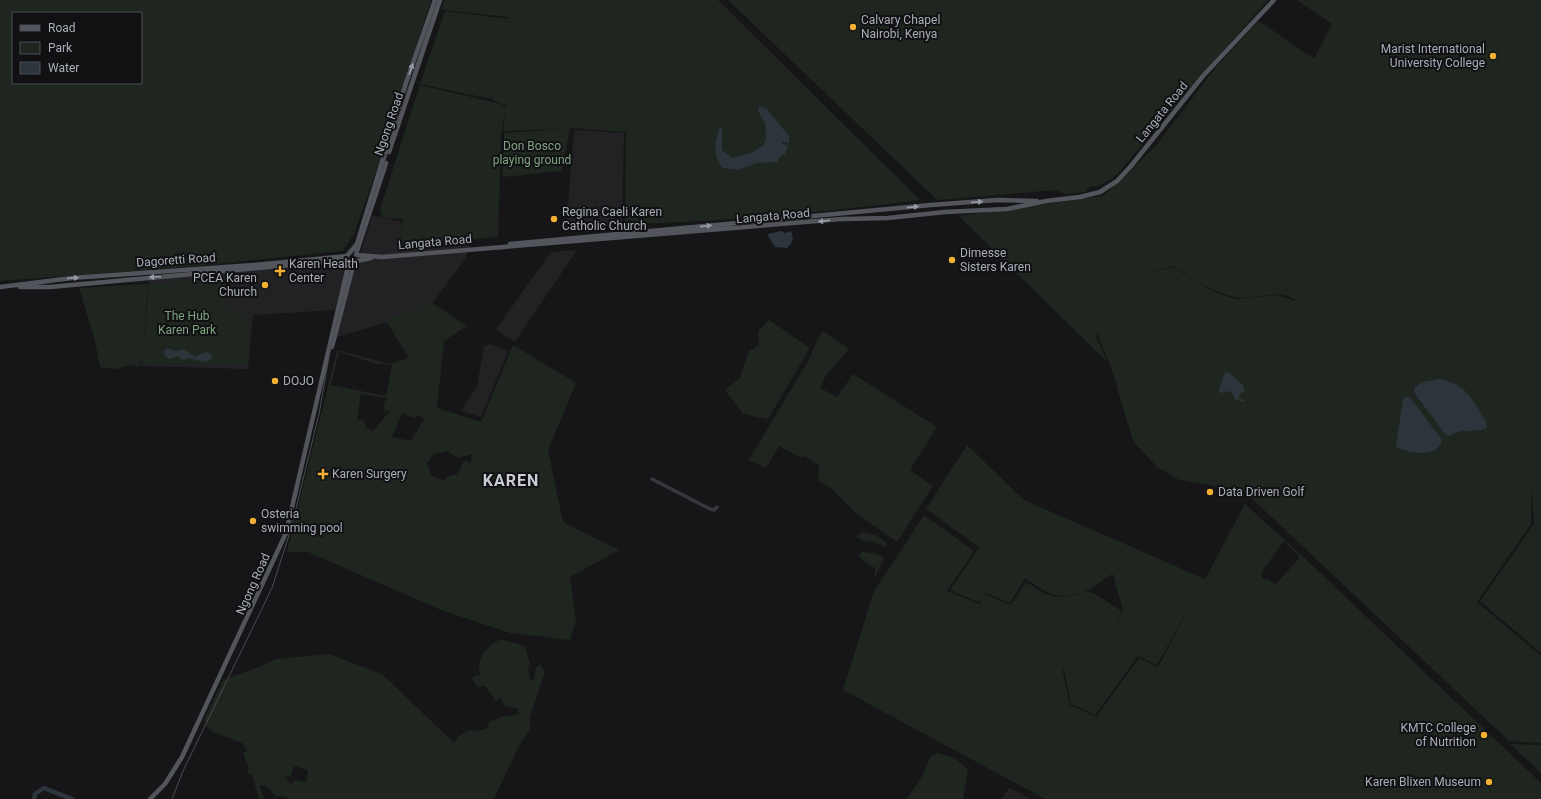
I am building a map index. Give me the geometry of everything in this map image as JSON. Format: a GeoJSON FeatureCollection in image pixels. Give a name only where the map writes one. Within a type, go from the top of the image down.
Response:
{"type":"FeatureCollection","features":[{"type":"Feature","properties":{"kind":"main road","name":"Ngong Road"},"geometry":{"type":"LineString","coordinates":[[150,799],[165,784],[182,757],[286,533],[328,358],[356,262],[355,254],[357,244],[406,83],[435,0]]}},
{"type":"Feature","properties":{"kind":"main road","name":"Ngong Road"},"geometry":{"type":"LineString","coordinates":[[355,254],[440,0]]}},
{"type":"Feature","properties":{"kind":"main road","name":"Langata Road"},"geometry":{"type":"LineString","coordinates":[[372,257],[500,246],[566,243],[1007,209],[1046,201],[1090,195],[1105,189],[1116,181],[1131,166],[1203,76],[1274,0]]}},
{"type":"Feature","properties":{"kind":"main road"},"geometry":{"type":"LineString","coordinates":[[997,200],[1000,204],[997,209]]}},
{"type":"Feature","properties":{"kind":"main road","name":"Langata Road"},"geometry":{"type":"LineString","coordinates":[[500,246],[894,208],[997,200],[1046,201]]}},
{"type":"Feature","properties":{"kind":"main road"},"geometry":{"type":"LineString","coordinates":[[894,208],[892,213],[894,217]]}},
{"type":"Feature","properties":{"kind":"main road"},"geometry":{"type":"LineString","coordinates":[[783,218],[784,225]]}},
{"type":"Feature","properties":{"kind":"main road"},"geometry":{"type":"LineString","coordinates":[[348,259],[355,254],[372,257]]}},
{"type":"Feature","properties":{"kind":"main road"},"geometry":{"type":"LineString","coordinates":[[348,259],[356,262],[372,257]]}},
{"type":"Feature","properties":{"kind":"main road","name":"Ngong Road"},"geometry":{"type":"LineString","coordinates":[[337,325],[348,259]]}},
{"type":"Feature","properties":{"kind":"main road","name":"Dagoretti Road"},"geometry":{"type":"LineString","coordinates":[[7,287],[53,279],[348,259]]}},
{"type":"Feature","properties":{"kind":"main road","name":"Dagoretti Road"},"geometry":{"type":"LineString","coordinates":[[0,287],[54,286],[348,259]]}},
{"type":"Feature","properties":{"kind":"main road"},"geometry":{"type":"LineString","coordinates":[[53,279],[50,283],[54,286]]}},
{"type":"Feature","properties":{"kind":"street"},"geometry":{"type":"LineString","coordinates":[[652,479],[710,509],[714,510],[717,507]]}},
{"type":"Feature","properties":{"kind":"shaded area"},"geometry":{"type":"Polygon","coordinates":[[[574,130],[624,133],[622,226],[566,230],[574,130]]]}},
{"type":"Feature","properties":{"kind":"shaded area"},"geometry":{"type":"Polygon","coordinates":[[[372,215],[402,222],[400,248],[469,245],[466,258],[434,301],[389,322],[337,337],[330,337],[335,310],[253,315],[248,369],[141,366],[149,279],[358,262],[372,215]]]}},
{"type":"Feature","properties":{"kind":"shaded area"},"geometry":{"type":"Polygon","coordinates":[[[577,250],[515,342],[496,329],[551,252],[577,250]]]}},
{"type":"Feature","properties":{"kind":"shaded area"},"geometry":{"type":"Polygon","coordinates":[[[490,344],[508,351],[481,417],[461,411],[477,386],[484,346],[490,344]]]}},
{"type":"Feature","properties":{"kind":"shaded area"},"geometry":{"type":"Polygon","coordinates":[[[1009,788],[1014,790],[1031,799],[1001,799],[1009,788]]]}},
{"type":"Feature","properties":{"kind":"green space"},"geometry":{"type":"Polygon","coordinates":[[[0,0],[431,0],[382,154],[354,234],[343,251],[184,267],[0,281],[0,0]]]}},
{"type":"Feature","properties":{"kind":"green space","name":"Don Bosco playing ground"},"geometry":{"type":"Polygon","coordinates":[[[444,0],[718,0],[920,200],[774,216],[627,224],[625,223],[626,132],[570,128],[562,171],[502,177],[504,133],[563,129],[503,131],[505,110],[501,135],[498,237],[400,246],[403,219],[383,218],[380,209],[420,85],[501,104],[506,107],[506,105],[492,100],[493,95],[491,99],[420,84],[445,11],[508,19],[509,17],[442,10],[444,0]]]}},
{"type":"Feature","properties":{"kind":"green space"},"geometry":{"type":"Polygon","coordinates":[[[728,0],[1268,0],[1164,118],[1117,175],[1099,186],[1089,187],[1086,192],[1065,194],[1056,190],[939,200],[936,199],[728,0]]]}},
{"type":"Feature","properties":{"kind":"green space"},"geometry":{"type":"Polygon","coordinates":[[[1297,0],[1541,0],[1541,653],[1480,601],[1534,524],[1532,483],[1531,524],[1477,602],[1541,656],[1541,743],[1509,741],[1244,491],[1179,480],[1157,467],[1133,441],[1111,367],[1097,334],[1095,335],[1108,363],[959,216],[1103,196],[1155,147],[1216,67],[1259,21],[1314,59],[1332,24],[1297,0]],[[1172,266],[1144,275],[1172,267],[1216,293],[1236,299],[1276,295],[1243,298],[1236,297],[1210,289],[1172,266]],[[1276,295],[1296,301],[1290,297],[1276,295]]]}},
{"type":"Feature","properties":{"kind":"green space","name":"The Hub Karen Park"},"geometry":{"type":"Polygon","coordinates":[[[234,276],[224,307],[250,320],[247,364],[143,364],[149,285],[234,276]]]}},
{"type":"Feature","properties":{"kind":"green space"},"geometry":{"type":"Polygon","coordinates":[[[148,284],[142,359],[139,367],[130,365],[116,369],[100,367],[95,340],[79,288],[148,284]]]}},
{"type":"Feature","properties":{"kind":"green space"},"geometry":{"type":"Polygon","coordinates":[[[431,302],[467,326],[444,341],[437,408],[481,422],[513,345],[576,383],[548,450],[563,522],[619,550],[570,577],[576,620],[570,640],[510,633],[441,610],[308,552],[287,552],[337,350],[389,364],[409,358],[386,321],[431,302]],[[339,352],[331,385],[386,396],[392,365],[377,364],[339,352]],[[361,394],[357,419],[364,421],[366,427],[373,431],[390,411],[385,412],[384,407],[384,402],[388,398],[361,394]],[[402,413],[392,437],[411,441],[424,419],[418,415],[414,418],[402,413]],[[447,451],[434,454],[427,463],[431,475],[444,481],[446,477],[457,474],[465,460],[471,463],[472,454],[458,458],[447,451]]]}},
{"type":"Feature","properties":{"kind":"green space"},"geometry":{"type":"Polygon","coordinates":[[[769,320],[810,348],[768,419],[743,414],[725,390],[740,378],[749,351],[759,345],[758,331],[769,320]]]}},
{"type":"Feature","properties":{"kind":"green space"},"geometry":{"type":"Polygon","coordinates":[[[823,331],[849,349],[826,375],[820,388],[837,397],[853,374],[937,427],[910,470],[933,486],[897,542],[856,513],[833,490],[818,480],[819,466],[805,456],[799,457],[779,446],[766,468],[749,460],[808,361],[823,331]]]}},
{"type":"Feature","properties":{"kind":"green space"},"geometry":{"type":"Polygon","coordinates":[[[967,445],[1024,500],[1205,579],[1245,504],[1312,565],[1541,783],[1541,799],[1045,799],[843,690],[874,591],[924,515],[974,551],[947,591],[979,604],[982,598],[978,602],[950,590],[979,547],[926,509],[967,445]],[[1284,541],[1263,570],[1261,576],[1263,579],[1268,579],[1275,585],[1300,557],[1284,541]],[[1113,574],[1084,592],[1087,591],[1095,594],[1122,611],[1112,630],[1123,611],[1113,574]],[[1025,578],[1010,603],[986,593],[985,594],[1011,605],[1026,582],[1045,594],[1060,597],[1065,596],[1052,594],[1039,588],[1025,578]],[[1192,602],[1157,665],[1138,656],[1095,715],[1071,704],[1063,666],[1063,673],[1070,705],[1096,717],[1139,658],[1158,667],[1192,602]]]}},
{"type":"Feature","properties":{"kind":"green space"},"geometry":{"type":"Polygon","coordinates":[[[862,532],[876,535],[886,542],[887,547],[874,542],[864,541],[856,537],[862,532]]]}},
{"type":"Feature","properties":{"kind":"green space"},"geometry":{"type":"Polygon","coordinates":[[[862,551],[877,554],[884,559],[875,577],[875,568],[863,561],[859,555],[862,551]]]}},
{"type":"Feature","properties":{"kind":"green space"},"geometry":{"type":"Polygon","coordinates":[[[501,639],[525,646],[530,664],[528,670],[531,681],[534,679],[536,668],[539,664],[545,671],[530,717],[530,730],[519,746],[494,799],[288,799],[286,797],[276,796],[266,786],[259,785],[264,799],[259,799],[252,775],[247,773],[249,767],[243,754],[247,750],[242,743],[211,731],[207,727],[204,720],[223,680],[276,659],[329,654],[382,674],[454,743],[464,732],[471,730],[482,730],[487,728],[489,722],[500,717],[519,714],[518,709],[504,706],[501,698],[496,701],[485,686],[477,687],[472,679],[476,675],[480,676],[479,664],[483,654],[501,639]],[[294,766],[291,776],[284,776],[289,781],[289,786],[295,780],[306,782],[308,770],[294,766]]]}},
{"type":"Feature","properties":{"kind":"green space"},"geometry":{"type":"Polygon","coordinates":[[[1510,744],[1541,745],[1541,773],[1510,744]]]}},
{"type":"Feature","properties":{"kind":"green space"},"geometry":{"type":"Polygon","coordinates":[[[938,753],[956,759],[968,770],[963,799],[907,799],[922,776],[931,756],[938,753]]]}},
{"type":"Feature","properties":{"kind":"water"},"geometry":{"type":"Polygon","coordinates":[[[759,106],[766,108],[789,136],[789,143],[782,142],[782,144],[788,145],[785,154],[780,157],[777,162],[756,163],[739,170],[723,168],[717,159],[716,154],[716,143],[720,128],[722,128],[722,150],[733,158],[753,152],[764,145],[766,137],[765,123],[758,111],[759,106]]]}},
{"type":"Feature","properties":{"kind":"water"},"geometry":{"type":"Polygon","coordinates":[[[781,231],[785,233],[791,231],[792,241],[787,248],[775,247],[768,236],[768,234],[781,231]]]}},
{"type":"Feature","properties":{"kind":"water"},"geometry":{"type":"Polygon","coordinates":[[[167,348],[175,351],[183,349],[195,357],[206,352],[211,354],[212,358],[206,362],[189,358],[183,360],[178,356],[169,359],[165,356],[164,351],[167,348]]]}},
{"type":"Feature","properties":{"kind":"water"},"geometry":{"type":"Polygon","coordinates":[[[1228,372],[1242,384],[1245,391],[1241,393],[1238,399],[1246,402],[1235,400],[1233,394],[1229,391],[1224,393],[1218,392],[1225,373],[1228,372]]]}},
{"type":"Feature","properties":{"kind":"water"},"geometry":{"type":"Polygon","coordinates":[[[1439,379],[1449,381],[1463,389],[1468,394],[1486,422],[1487,428],[1478,431],[1463,431],[1454,433],[1450,436],[1445,434],[1415,394],[1414,388],[1422,382],[1439,379]]]}},
{"type":"Feature","properties":{"kind":"water"},"geometry":{"type":"Polygon","coordinates":[[[1405,397],[1412,400],[1440,437],[1442,441],[1435,450],[1423,453],[1398,448],[1396,445],[1403,400],[1405,397]]]}},
{"type":"Feature","properties":{"kind":"waterway"},"geometry":{"type":"LineString","coordinates":[[34,799],[35,794],[44,788],[72,799]]}},
{"type":"Feature","properties":{"kind":"tram line"},"geometry":{"type":"LineString","coordinates":[[172,799],[183,771],[272,588],[291,529],[319,414],[331,345],[353,260],[437,0]]}},
{"type":"Feature","properties":{"kind":"place","name":"Calvary Chapel Nairobi, Kenya"},"geometry":{"type":"Point","coordinates":[853,27]}},
{"type":"Feature","properties":{"kind":"place","name":"Marist International University College"},"geometry":{"type":"Point","coordinates":[1493,56]}},
{"type":"Feature","properties":{"kind":"place","name":"Regina Caeli Karen Catholic Church"},"geometry":{"type":"Point","coordinates":[554,219]}},
{"type":"Feature","properties":{"kind":"place","name":"Dimesse Sisters Karen"},"geometry":{"type":"Point","coordinates":[952,260]}},
{"type":"Feature","properties":{"kind":"place","name":"Karen Health Center"},"geometry":{"type":"Point","coordinates":[280,271]}},
{"type":"Feature","properties":{"kind":"place","name":"PCEA Karen Church"},"geometry":{"type":"Point","coordinates":[265,285]}},
{"type":"Feature","properties":{"kind":"place","name":"DOJO"},"geometry":{"type":"Point","coordinates":[275,381]}},
{"type":"Feature","properties":{"kind":"place","name":"Karen Surgery"},"geometry":{"type":"Point","coordinates":[323,474]}},
{"type":"Feature","properties":{"kind":"place","name":"Data Driven Golf"},"geometry":{"type":"Point","coordinates":[1210,492]}},
{"type":"Feature","properties":{"kind":"place","name":"Osteria swimming pool"},"geometry":{"type":"Point","coordinates":[253,521]}},
{"type":"Feature","properties":{"kind":"place","name":"KMTC College of Nutrition"},"geometry":{"type":"Point","coordinates":[1484,735]}},
{"type":"Feature","properties":{"kind":"place","name":"Karen Blixen Museum"},"geometry":{"type":"Point","coordinates":[1489,782]}},
{"type":"Feature","properties":{"kind":"district","name":"KAREN"},"geometry":{"type":"Point","coordinates":[511,480]}}]}
